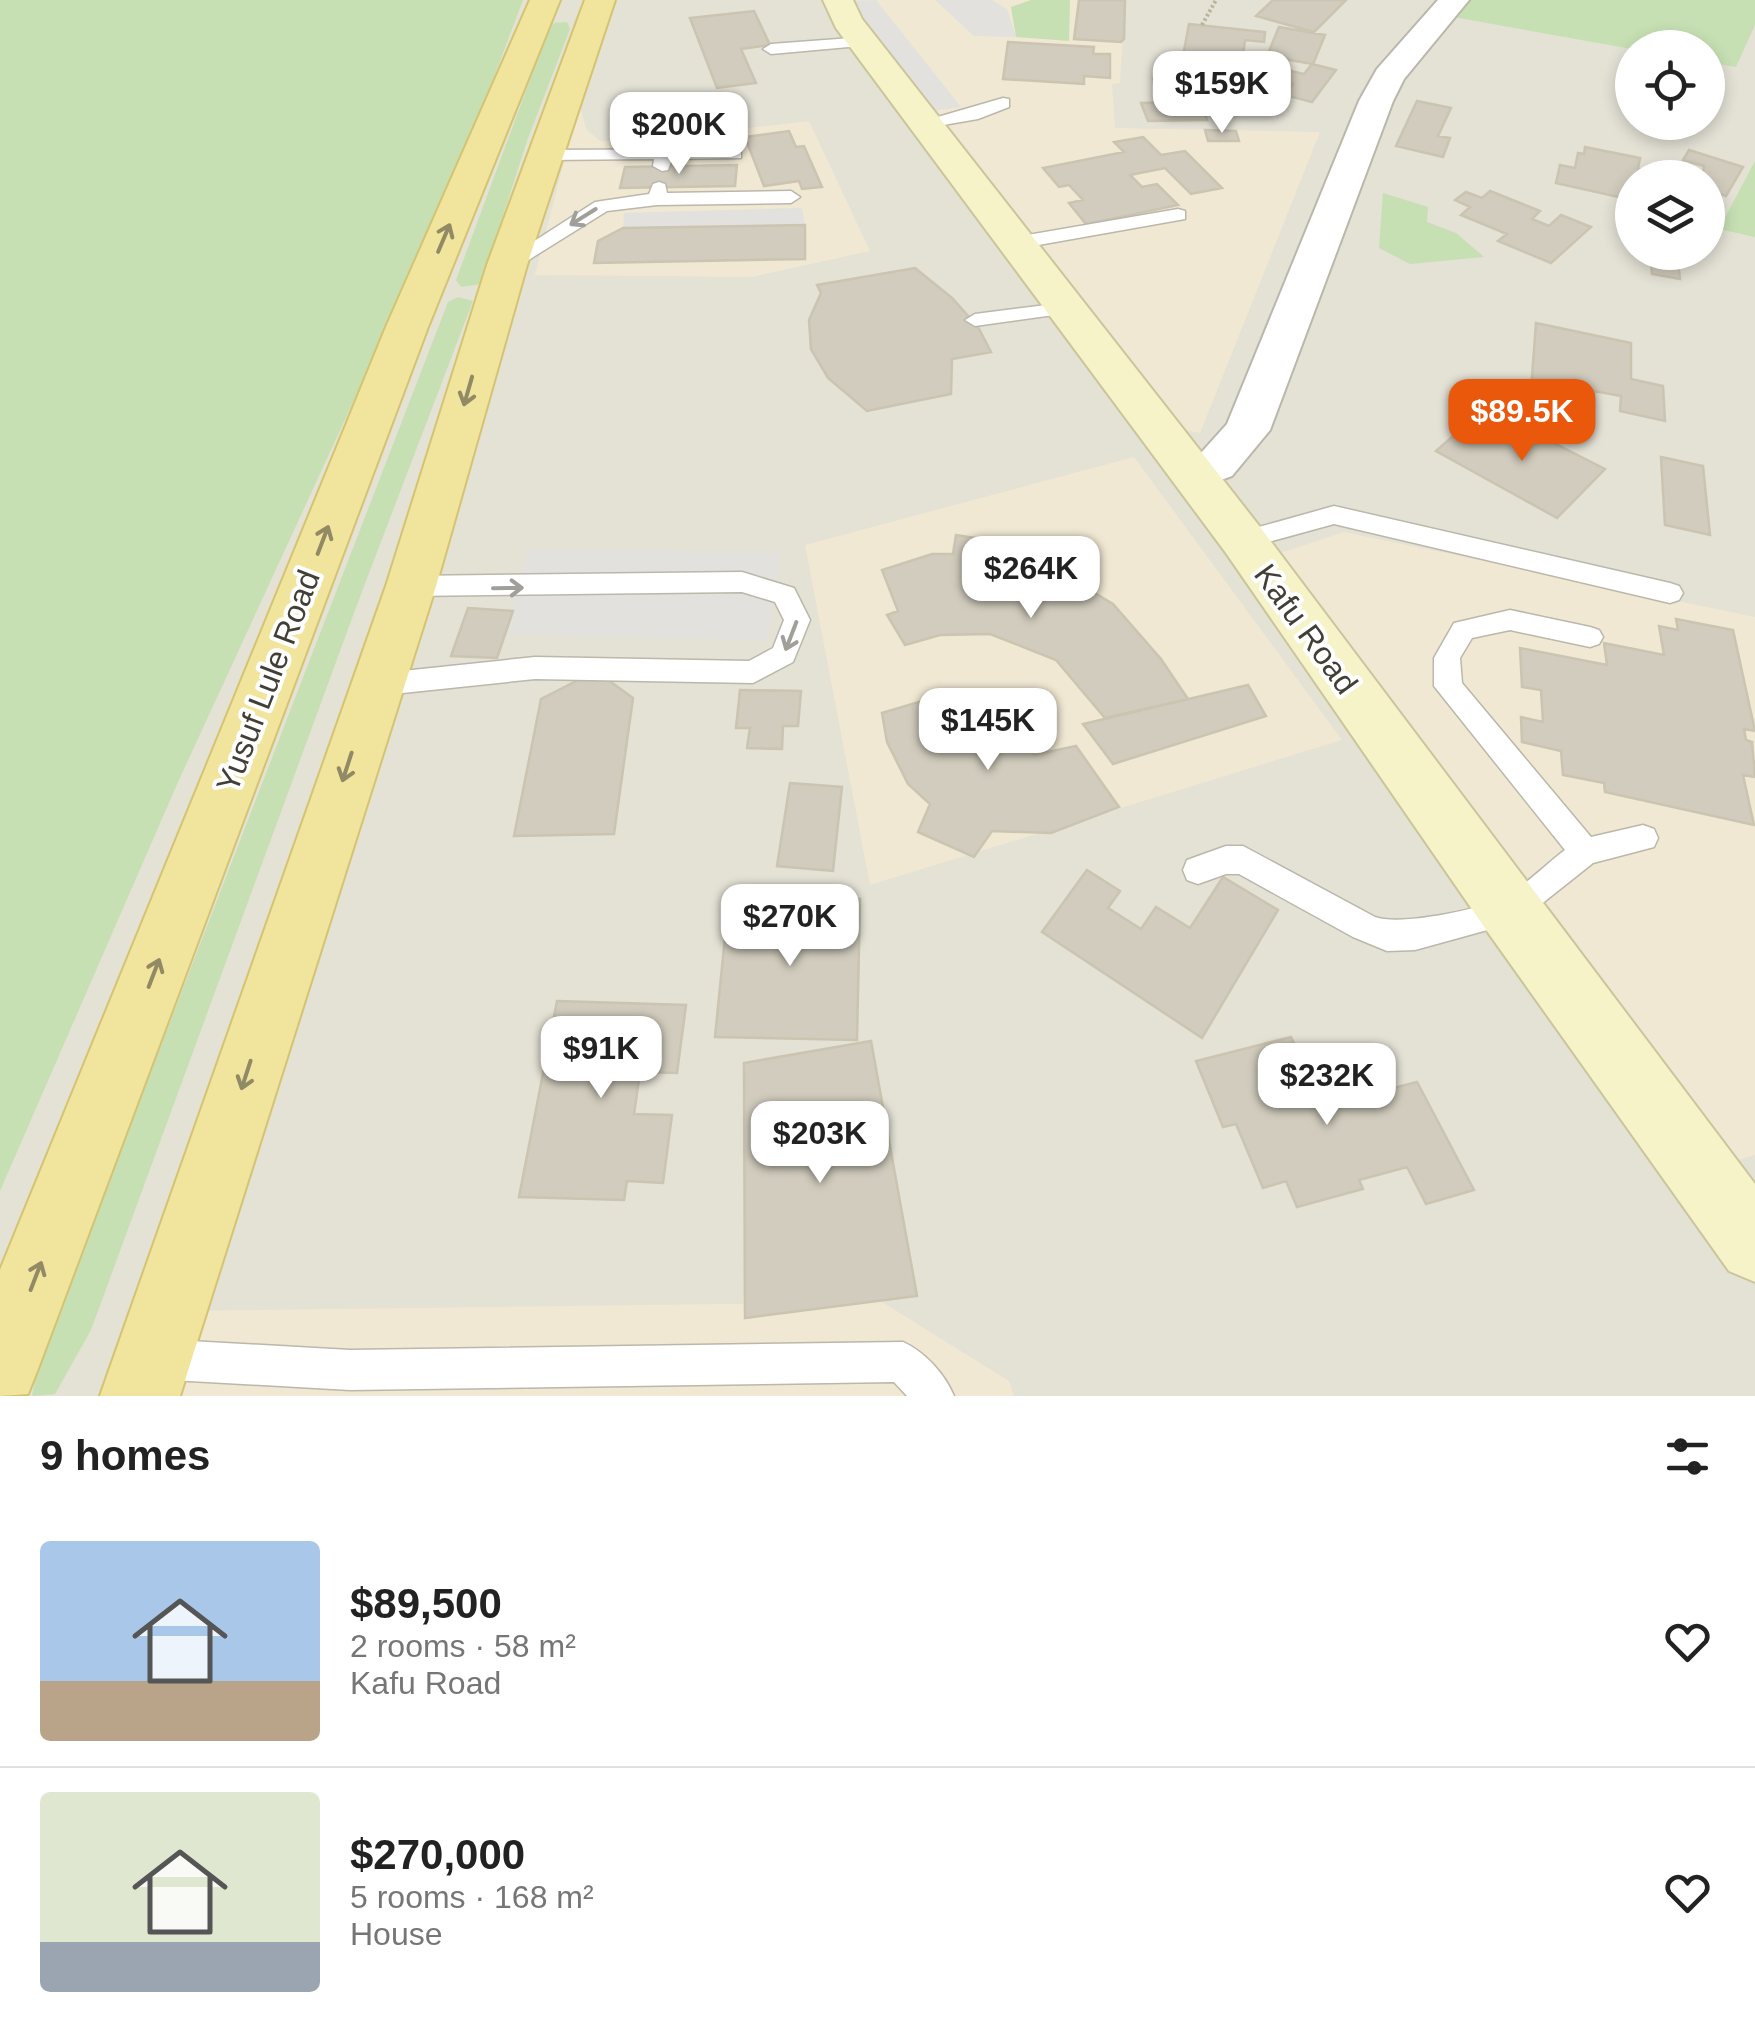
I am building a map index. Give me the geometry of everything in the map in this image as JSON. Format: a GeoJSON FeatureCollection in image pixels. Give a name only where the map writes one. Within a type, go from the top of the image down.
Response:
{"type":"FeatureCollection","features":[{"type":"Feature","properties":{"kind":"main road"},"geometry":{"type":"LineString","coordinates":[[146,1378],[410,586],[507,265],[600,0]]}},
{"type":"Feature","properties":{"kind":"main road","name":"Yusuf Lule Road"},"geometry":{"type":"LineString","coordinates":[[0,1366],[407,326],[547,4]]}},
{"type":"Feature","properties":{"kind":"main road","name":"Kafu Road"},"geometry":{"type":"LineString","coordinates":[[840,16],[1194,474],[1508,911],[1755,1245]]}},
{"type":"Feature","properties":{"kind":"main road"},"geometry":{"type":"LineString","coordinates":[[407,326],[484,337]]}},
{"type":"Feature","properties":{"kind":"street"},"geometry":{"type":"LineString","coordinates":[[1194,474],[1231,452],[1247,430],[1376,101],[1389,76],[1454,0]]}},
{"type":"Feature","properties":{"kind":"lane"},"geometry":{"type":"LineString","coordinates":[[771,49],[840,16]]}},
{"type":"Feature","properties":{"kind":"lane"},"geometry":{"type":"LineString","coordinates":[[926,123],[972,115],[1003,103]]}},
{"type":"Feature","properties":{"kind":"lane"},"geometry":{"type":"LineString","coordinates":[[547,155],[663,160],[735,154]]}},
{"type":"Feature","properties":{"kind":"lane"},"geometry":{"type":"LineString","coordinates":[[507,265],[602,206],[658,193],[792,197]]}},
{"type":"Feature","properties":{"kind":"lane"},"geometry":{"type":"LineString","coordinates":[[1016,243],[1178,215]]}},
{"type":"Feature","properties":{"kind":"lane"},"geometry":{"type":"LineString","coordinates":[[975,320],[1062,308]]}},
{"type":"Feature","properties":{"kind":"lane"},"geometry":{"type":"LineString","coordinates":[[1243,540],[1334,515],[1670,593]]}},
{"type":"Feature","properties":{"kind":"lane"},"geometry":{"type":"LineString","coordinates":[[374,686],[535,668],[753,672],[784,655],[797,620],[786,594],[742,582],[410,586]]}},
{"type":"Feature","properties":{"kind":"lane"},"geometry":{"type":"LineString","coordinates":[[1585,852],[1448,686],[1447,658],[1463,630],[1510,620],[1590,637]]}},
{"type":"Feature","properties":{"kind":"lane"},"geometry":{"type":"LineString","coordinates":[[1198,870],[1226,860],[1244,860],[1364,928],[1386,936],[1416,935],[1508,911],[1585,852],[1643,838]]}},
{"type":"Feature","properties":{"kind":"lane"},"geometry":{"type":"LineString","coordinates":[[146,1378],[350,1370],[902,1362],[934,1396]]}},
{"type":"Feature","properties":{"kind":"path"},"geometry":{"type":"LineString","coordinates":[[1202,26],[1216,0]]}},
{"type":"Feature","properties":{"kind":"shaded area"},"geometry":{"type":"Polygon","coordinates":[[[0,0],[1755,0],[1755,1396],[0,1396],[0,0]]]}},
{"type":"Feature","properties":{"kind":"shaded area"},"geometry":{"type":"Polygon","coordinates":[[[849,0],[1125,0],[1120,83],[1112,84],[1115,128],[1320,132],[1200,433],[1166,426],[849,0]]]}},
{"type":"Feature","properties":{"kind":"shaded area"},"geometry":{"type":"Polygon","coordinates":[[[876,0],[961,107],[927,112],[846,1],[876,0]]]}},
{"type":"Feature","properties":{"kind":"shaded area"},"geometry":{"type":"Polygon","coordinates":[[[935,0],[992,0],[1007,9],[1016,37],[974,36],[935,0]]]}},
{"type":"Feature","properties":{"kind":"shaded area"},"geometry":{"type":"Polygon","coordinates":[[[579,103],[586,129],[600,141],[632,142],[809,121],[870,251],[752,277],[535,275],[579,103]]]}},
{"type":"Feature","properties":{"kind":"shaded area"},"geometry":{"type":"Polygon","coordinates":[[[802,208],[805,225],[623,228],[624,213],[802,208]]]}},
{"type":"Feature","properties":{"kind":"shaded area"},"geometry":{"type":"Polygon","coordinates":[[[1134,457],[1342,740],[870,885],[805,545],[1134,457]]]}},
{"type":"Feature","properties":{"kind":"shaded area"},"geometry":{"type":"Polygon","coordinates":[[[1344,532],[1755,617],[1755,1155],[1738,1160],[1274,555],[1344,532]]]}},
{"type":"Feature","properties":{"kind":"shaded area"},"geometry":{"type":"Polygon","coordinates":[[[528,549],[781,552],[767,640],[504,634],[528,549]]]}},
{"type":"Feature","properties":{"kind":"shaded area"},"geometry":{"type":"Polygon","coordinates":[[[882,1302],[1009,1381],[1014,1396],[154,1396],[180,1311],[882,1302]]]}},
{"type":"Feature","properties":{"kind":"green space"},"geometry":{"type":"Polygon","coordinates":[[[0,0],[523,0],[454,183],[178,782],[0,1191],[0,0]]]}},
{"type":"Feature","properties":{"kind":"green space"},"geometry":{"type":"Polygon","coordinates":[[[1031,0],[1070,0],[1069,41],[1016,37],[1011,7],[1031,0]]]}},
{"type":"Feature","properties":{"kind":"green space"},"geometry":{"type":"Polygon","coordinates":[[[1463,0],[1755,0],[1755,25],[1736,67],[1725,65],[1725,30],[1615,30],[1615,46],[1448,16],[1463,0]]]}},
{"type":"Feature","properties":{"kind":"green space"},"geometry":{"type":"Polygon","coordinates":[[[567,22],[570,29],[527,141],[481,284],[461,287],[456,280],[548,31],[554,23],[567,22]]]}},
{"type":"Feature","properties":{"kind":"green space"},"geometry":{"type":"Polygon","coordinates":[[[1755,161],[1755,237],[1725,230],[1725,218],[1755,161]]]}},
{"type":"Feature","properties":{"kind":"green space"},"geometry":{"type":"Polygon","coordinates":[[[1383,193],[1428,207],[1427,222],[1456,233],[1484,257],[1410,264],[1379,248],[1383,193]]]}},
{"type":"Feature","properties":{"kind":"green space"},"geometry":{"type":"Polygon","coordinates":[[[458,297],[473,301],[358,602],[91,1330],[55,1394],[32,1396],[38,1364],[448,302],[458,297]]]}},
{"type":"Feature","properties":{"kind":"building"},"geometry":{"type":"Polygon","coordinates":[[[1079,0],[1125,0],[1124,39],[1074,39],[1079,0]]]}},
{"type":"Feature","properties":{"kind":"building"},"geometry":{"type":"Polygon","coordinates":[[[1273,0],[1346,0],[1314,32],[1256,16],[1273,0]]]}},
{"type":"Feature","properties":{"kind":"building"},"geometry":{"type":"Polygon","coordinates":[[[754,11],[770,45],[741,49],[756,83],[717,88],[690,18],[754,11]]]}},
{"type":"Feature","properties":{"kind":"building"},"geometry":{"type":"Polygon","coordinates":[[[1189,24],[1265,32],[1264,42],[1245,40],[1242,63],[1183,56],[1189,24]]]}},
{"type":"Feature","properties":{"kind":"building"},"geometry":{"type":"Polygon","coordinates":[[[1279,27],[1325,35],[1313,64],[1267,56],[1279,27]]]}},
{"type":"Feature","properties":{"kind":"building"},"geometry":{"type":"Polygon","coordinates":[[[1008,42],[1094,47],[1093,54],[1110,54],[1110,78],[1084,76],[1084,84],[1003,79],[1008,42]]]}},
{"type":"Feature","properties":{"kind":"building"},"geometry":{"type":"Polygon","coordinates":[[[1312,64],[1336,70],[1312,102],[1285,95],[1293,84],[1278,80],[1286,70],[1304,74],[1312,64]]]}},
{"type":"Feature","properties":{"kind":"building"},"geometry":{"type":"Polygon","coordinates":[[[1153,78],[1173,79],[1177,96],[1156,95],[1153,78]]]}},
{"type":"Feature","properties":{"kind":"building"},"geometry":{"type":"Polygon","coordinates":[[[1217,101],[1222,114],[1205,114],[1207,120],[1148,121],[1141,103],[1217,101]]]}},
{"type":"Feature","properties":{"kind":"building"},"geometry":{"type":"Polygon","coordinates":[[[1417,101],[1451,108],[1438,136],[1450,138],[1443,157],[1396,146],[1417,101]]]}},
{"type":"Feature","properties":{"kind":"building"},"geometry":{"type":"Polygon","coordinates":[[[1205,130],[1236,131],[1239,141],[1208,141],[1205,130]]]}},
{"type":"Feature","properties":{"kind":"building"},"geometry":{"type":"Polygon","coordinates":[[[789,131],[796,147],[804,146],[822,187],[802,189],[799,181],[764,186],[745,137],[789,131]]]}},
{"type":"Feature","properties":{"kind":"building"},"geometry":{"type":"Polygon","coordinates":[[[1143,137],[1161,155],[1185,151],[1222,188],[1191,194],[1165,168],[1130,175],[1142,187],[1157,184],[1178,205],[1086,224],[1069,203],[1083,200],[1069,185],[1059,187],[1043,168],[1124,152],[1114,142],[1143,137]]]}},
{"type":"Feature","properties":{"kind":"building"},"geometry":{"type":"Polygon","coordinates":[[[1585,147],[1640,158],[1615,160],[1615,196],[1556,183],[1560,165],[1575,168],[1578,153],[1584,154],[1585,147]]]}},
{"type":"Feature","properties":{"kind":"building"},"geometry":{"type":"Polygon","coordinates":[[[1689,150],[1721,160],[1683,160],[1689,150]]]}},
{"type":"Feature","properties":{"kind":"building"},"geometry":{"type":"Polygon","coordinates":[[[1725,161],[1743,167],[1725,196],[1725,161]]]}},
{"type":"Feature","properties":{"kind":"building"},"geometry":{"type":"Polygon","coordinates":[[[737,165],[735,186],[620,188],[625,167],[737,165]]]}},
{"type":"Feature","properties":{"kind":"building"},"geometry":{"type":"Polygon","coordinates":[[[1490,191],[1540,211],[1532,219],[1549,226],[1561,215],[1591,227],[1551,263],[1498,241],[1507,234],[1461,215],[1470,207],[1455,200],[1466,192],[1482,198],[1490,191]]]}},
{"type":"Feature","properties":{"kind":"building"},"geometry":{"type":"Polygon","coordinates":[[[805,225],[805,259],[594,263],[598,241],[623,228],[805,225]]]}},
{"type":"Feature","properties":{"kind":"building"},"geometry":{"type":"Polygon","coordinates":[[[915,268],[952,298],[978,327],[991,352],[952,359],[951,394],[867,411],[828,378],[811,349],[809,320],[821,293],[817,285],[915,268]]]}},
{"type":"Feature","properties":{"kind":"building"},"geometry":{"type":"Polygon","coordinates":[[[1652,270],[1679,270],[1680,279],[1652,274],[1652,270]]]}},
{"type":"Feature","properties":{"kind":"building"},"geometry":{"type":"Polygon","coordinates":[[[1536,323],[1631,343],[1631,379],[1663,386],[1665,421],[1620,411],[1621,396],[1594,391],[1594,404],[1531,390],[1536,323]]]}},
{"type":"Feature","properties":{"kind":"building"},"geometry":{"type":"Polygon","coordinates":[[[1478,414],[1523,437],[1530,431],[1605,469],[1557,518],[1436,451],[1478,414]]]}},
{"type":"Feature","properties":{"kind":"building"},"geometry":{"type":"Polygon","coordinates":[[[1661,457],[1703,466],[1710,535],[1665,525],[1661,457]]]}},
{"type":"Feature","properties":{"kind":"building"},"geometry":{"type":"Polygon","coordinates":[[[956,535],[1008,543],[1009,558],[1058,571],[1113,604],[1161,659],[1188,699],[1105,718],[1056,660],[990,634],[940,635],[905,645],[887,615],[898,611],[882,570],[932,554],[953,554],[956,535]]]}},
{"type":"Feature","properties":{"kind":"building"},"geometry":{"type":"Polygon","coordinates":[[[468,608],[513,611],[497,658],[451,656],[468,608]]]}},
{"type":"Feature","properties":{"kind":"building"},"geometry":{"type":"Polygon","coordinates":[[[1676,619],[1733,630],[1755,731],[1744,729],[1746,740],[1752,742],[1755,777],[1743,775],[1754,825],[1605,792],[1604,783],[1563,775],[1561,751],[1522,742],[1521,717],[1543,722],[1541,690],[1522,687],[1520,648],[1607,665],[1604,643],[1664,655],[1659,626],[1678,630],[1676,619]]]}},
{"type":"Feature","properties":{"kind":"building"},"geometry":{"type":"Polygon","coordinates":[[[596,671],[633,698],[614,834],[514,836],[541,699],[596,671]]]}},
{"type":"Feature","properties":{"kind":"building"},"geometry":{"type":"Polygon","coordinates":[[[1248,685],[1266,716],[1113,764],[1083,724],[1248,685]]]}},
{"type":"Feature","properties":{"kind":"building"},"geometry":{"type":"Polygon","coordinates":[[[740,690],[801,691],[798,726],[783,726],[782,749],[747,748],[750,728],[736,728],[740,690]]]}},
{"type":"Feature","properties":{"kind":"building"},"geometry":{"type":"Polygon","coordinates":[[[962,698],[1009,704],[1034,755],[1076,746],[1119,807],[1051,833],[992,831],[974,857],[918,832],[930,804],[908,784],[887,742],[882,713],[929,699],[962,698]]]}},
{"type":"Feature","properties":{"kind":"building"},"geometry":{"type":"Polygon","coordinates":[[[790,783],[842,787],[833,871],[777,866],[790,783]]]}},
{"type":"Feature","properties":{"kind":"building"},"geometry":{"type":"Polygon","coordinates":[[[1087,870],[1120,891],[1108,908],[1141,929],[1156,907],[1190,928],[1223,877],[1278,910],[1202,1038],[1042,932],[1087,870]]]}},
{"type":"Feature","properties":{"kind":"building"},"geometry":{"type":"Polygon","coordinates":[[[729,897],[860,899],[857,1040],[715,1037],[729,897]]]}},
{"type":"Feature","properties":{"kind":"building"},"geometry":{"type":"Polygon","coordinates":[[[557,1001],[686,1005],[677,1073],[640,1072],[634,1114],[672,1115],[663,1183],[627,1181],[624,1200],[519,1197],[557,1001]]]}},
{"type":"Feature","properties":{"kind":"building"},"geometry":{"type":"Polygon","coordinates":[[[1291,1037],[1324,1106],[1417,1082],[1474,1190],[1426,1204],[1407,1167],[1359,1180],[1363,1189],[1297,1207],[1286,1181],[1263,1188],[1236,1124],[1223,1127],[1196,1061],[1291,1037]]]}},
{"type":"Feature","properties":{"kind":"building"},"geometry":{"type":"Polygon","coordinates":[[[871,1041],[917,1296],[745,1318],[744,1063],[871,1041]]]}}]}
